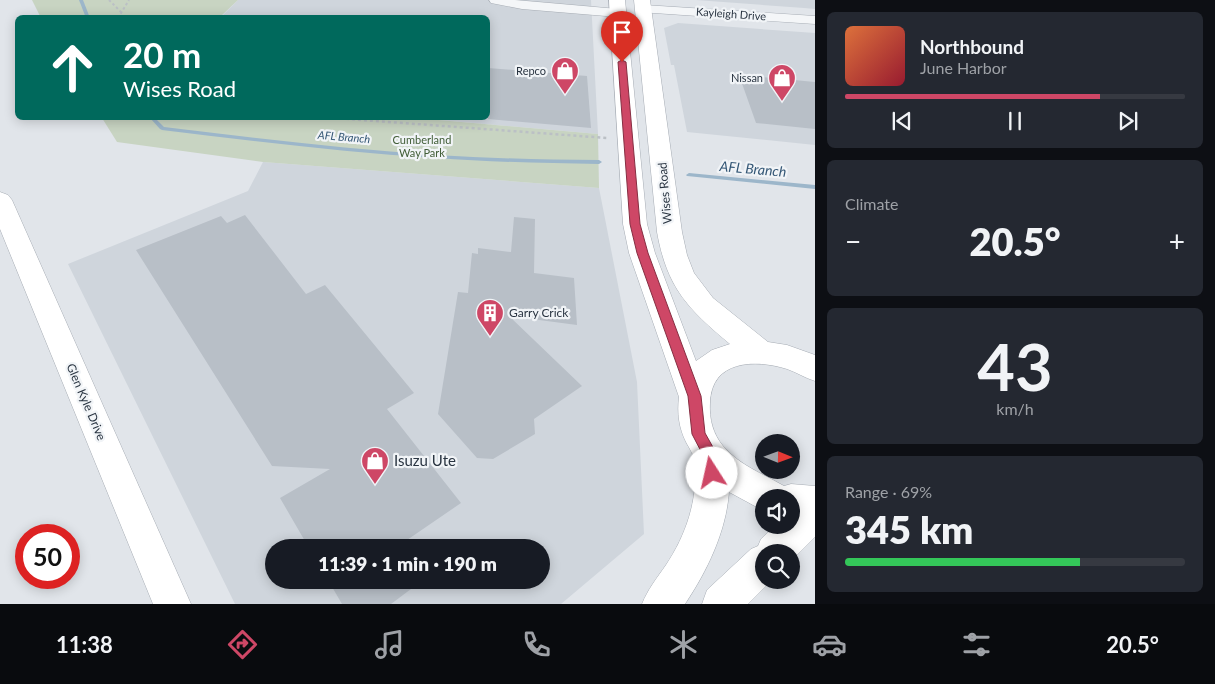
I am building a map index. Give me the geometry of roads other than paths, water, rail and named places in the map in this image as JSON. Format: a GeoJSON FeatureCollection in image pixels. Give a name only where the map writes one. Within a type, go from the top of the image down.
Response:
{"type":"FeatureCollection","features":[{"type":"Feature","properties":{"kind":"main road"},"geometry":{"type":"LineString","coordinates":[[643,5],[618,6],[635,224],[642,253],[694,396]]}},
{"type":"Feature","properties":{"kind":"main road","name":"Wises Road"},"geometry":{"type":"LineString","coordinates":[[643,5],[667,203],[668,229],[677,269],[688,289],[704,306],[759,351]]}},
{"type":"Feature","properties":{"kind":"main road","name":"Glen Kyle Drive"},"geometry":{"type":"LineString","coordinates":[[0,200],[172,604]]}},
{"type":"Feature","properties":{"kind":"main road"},"geometry":{"type":"LineString","coordinates":[[756,489],[737,478],[712,458],[699,434],[694,414],[694,396],[699,378],[711,364],[728,356],[759,351],[779,355],[815,368]]}},
{"type":"Feature","properties":{"kind":"main road"},"geometry":{"type":"LineString","coordinates":[[662,604],[678,583],[699,544],[710,503],[712,458]]}},
{"type":"Feature","properties":{"kind":"main road"},"geometry":{"type":"LineString","coordinates":[[800,501],[815,503]]}},
{"type":"Feature","properties":{"kind":"main road"},"geometry":{"type":"LineString","coordinates":[[782,544],[815,512]]}},
{"type":"Feature","properties":{"kind":"main road"},"geometry":{"type":"LineString","coordinates":[[721,604],[755,571]]}},
{"type":"Feature","properties":{"kind":"street"},"geometry":{"type":"LineString","coordinates":[[495,0],[522,5],[618,6]]}},
{"type":"Feature","properties":{"kind":"street"},"geometry":{"type":"LineString","coordinates":[[543,0],[618,6]]}},
{"type":"Feature","properties":{"kind":"street","name":"Kayleigh Drive"},"geometry":{"type":"LineString","coordinates":[[643,5],[815,20]]}},
{"type":"Feature","properties":{"kind":"waterway","name":"AFL Branch"},"geometry":{"type":"LineString","coordinates":[[81,0],[87,15]]}},
{"type":"Feature","properties":{"kind":"waterway","name":"AFL Branch"},"geometry":{"type":"LineString","coordinates":[[155,120],[162,128],[325,147],[490,160],[599,162]]}},
{"type":"Feature","properties":{"kind":"waterway","name":"AFL Branch"},"geometry":{"type":"LineString","coordinates":[[689,175],[815,187]]}},
{"type":"Feature","properties":{"kind":"place","name":"Repco"},"geometry":{"type":"Point","coordinates":[565,95]}},
{"type":"Feature","properties":{"kind":"place","name":"Nissan"},"geometry":{"type":"Point","coordinates":[782,102]}},
{"type":"Feature","properties":{"kind":"place","name":"Garry Crick"},"geometry":{"type":"Point","coordinates":[490,337]}},
{"type":"Feature","properties":{"kind":"place","name":"Isuzu Ute"},"geometry":{"type":"Point","coordinates":[375,485]}},
{"type":"Feature","properties":{"kind":"park label","name":"Cumberland Way Park"},"geometry":{"type":"Point","coordinates":[422,146]}}]}
